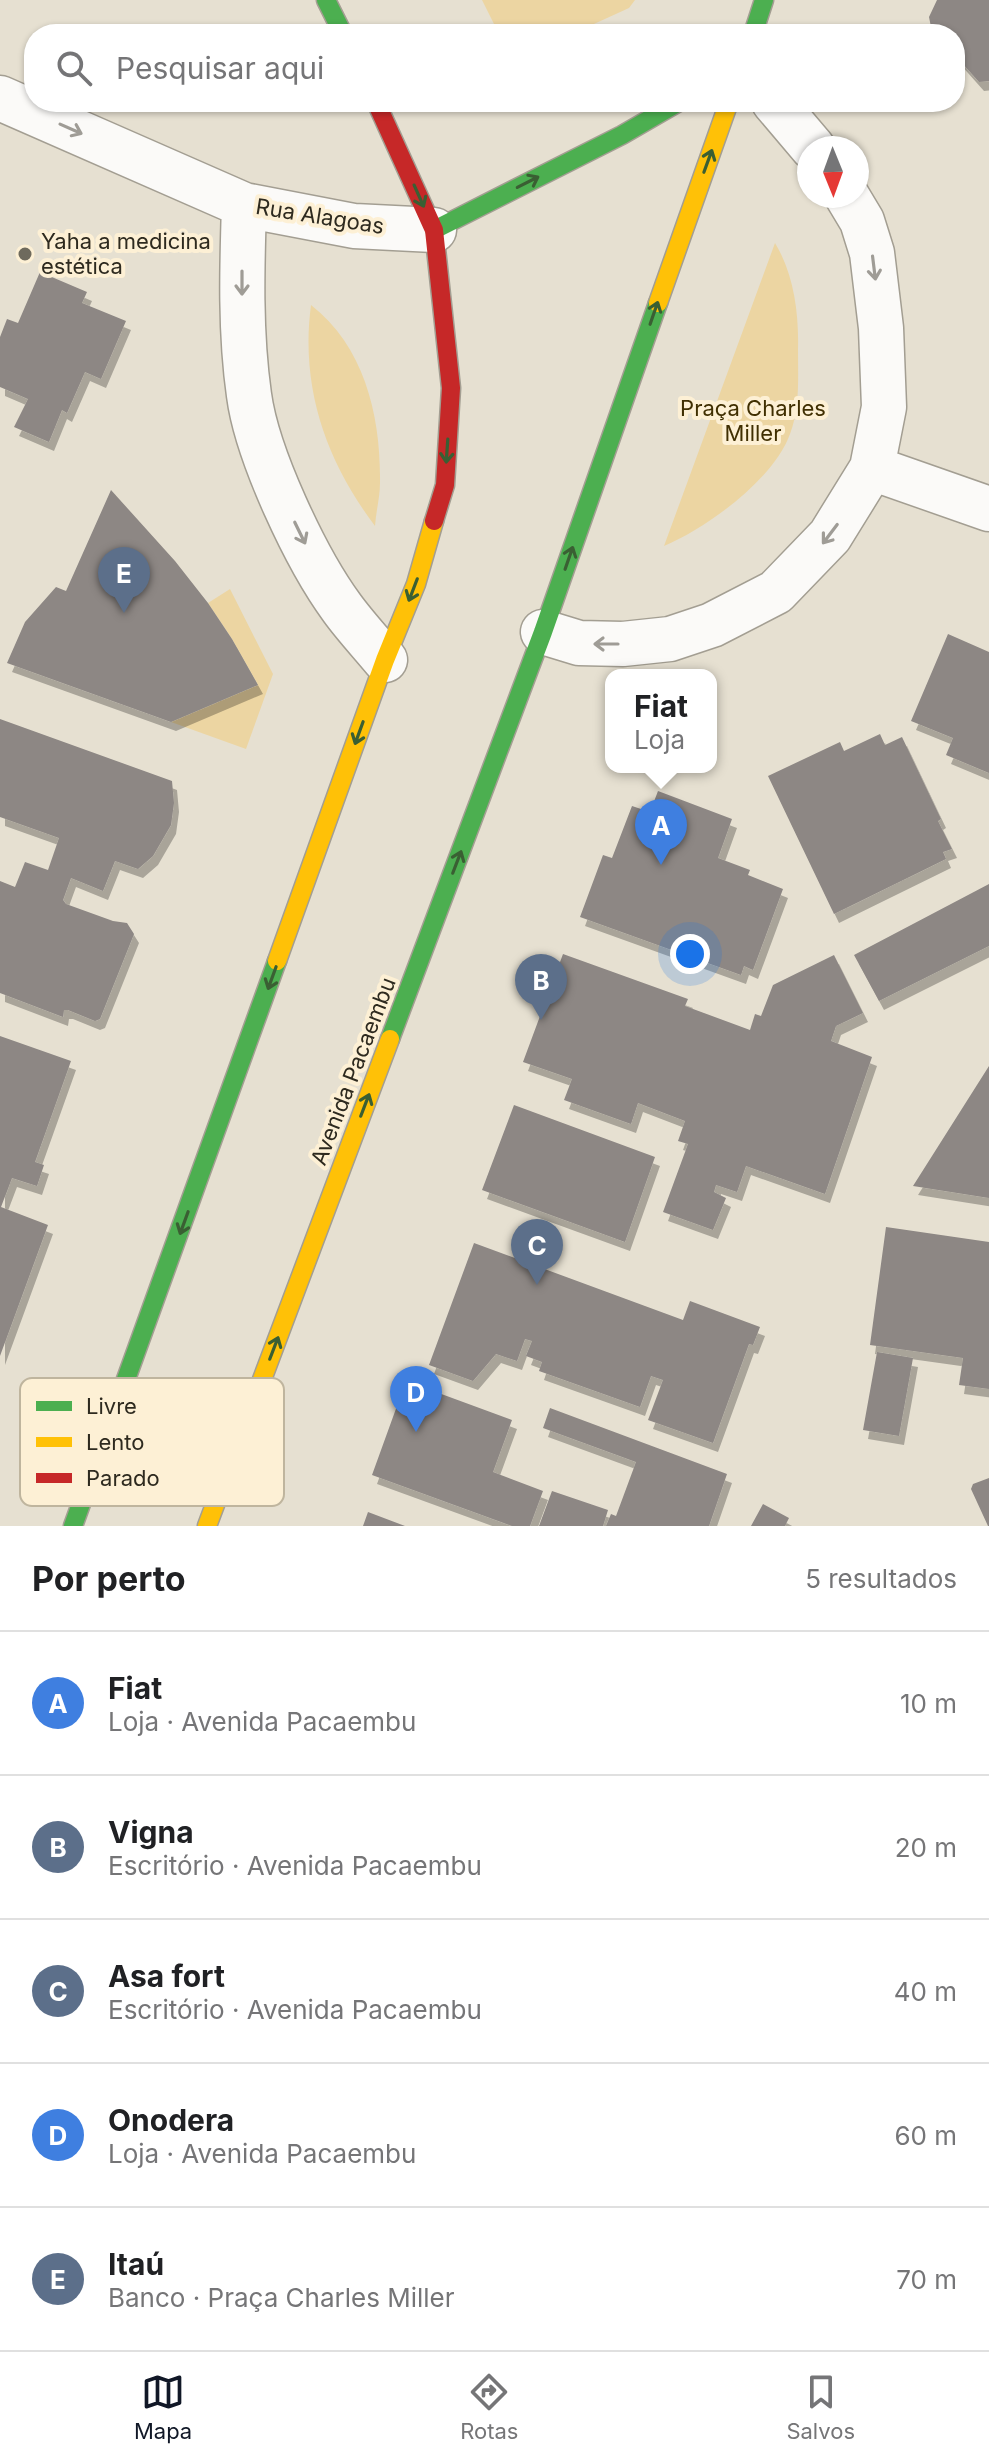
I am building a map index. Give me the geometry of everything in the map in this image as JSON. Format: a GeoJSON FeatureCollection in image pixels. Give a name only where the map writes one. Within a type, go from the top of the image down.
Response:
{"type":"FeatureCollection","features":[{"type":"Feature","properties":{"kind":"main road"},"geometry":{"type":"LineString","coordinates":[[326,0],[338,24]]}},
{"type":"Feature","properties":{"kind":"main road"},"geometry":{"type":"LineString","coordinates":[[746,24],[747,0]]}},
{"type":"Feature","properties":{"kind":"main road"},"geometry":{"type":"LineString","coordinates":[[756,24],[764,0]]}},
{"type":"Feature","properties":{"kind":"main road"},"geometry":{"type":"LineString","coordinates":[[126,1378],[385,660],[416,584],[445,485],[451,388],[434,230],[381,112]]}},
{"type":"Feature","properties":{"kind":"main road","name":"Rua Alagoas"},"geometry":{"type":"LineString","coordinates":[[434,230],[662,112]]}},
{"type":"Feature","properties":{"kind":"main road"},"geometry":{"type":"LineString","coordinates":[[543,632],[725,112]]}},
{"type":"Feature","properties":{"kind":"main road","name":"Avenida Pacaembu"},"geometry":{"type":"LineString","coordinates":[[263,1378],[543,632]]}},
{"type":"Feature","properties":{"kind":"main road"},"geometry":{"type":"LineString","coordinates":[[73,1526],[80,1506]]}},
{"type":"Feature","properties":{"kind":"main road","name":"Avenida Pacaembu"},"geometry":{"type":"LineString","coordinates":[[207,1526],[215,1506]]}},
{"type":"Feature","properties":{"kind":"street","name":"Rua Alagoas"},"geometry":{"type":"LineString","coordinates":[[0,98],[24,109]]}},
{"type":"Feature","properties":{"kind":"street","name":"Rua Alagoas"},"geometry":{"type":"LineString","coordinates":[[32,112],[244,205],[354,226],[434,230]]}},
{"type":"Feature","properties":{"kind":"street"},"geometry":{"type":"LineString","coordinates":[[782,112],[803,136]]}},
{"type":"Feature","properties":{"kind":"street"},"geometry":{"type":"LineString","coordinates":[[244,205],[243,331],[249,397],[261,443],[316,566],[342,608],[385,660]]}},
{"type":"Feature","properties":{"kind":"street"},"geometry":{"type":"LineString","coordinates":[[543,632],[579,643],[623,644],[670,639],[725,618],[776,592],[830,536],[872,468],[884,407],[881,328],[872,253],[862,221],[854,208]]}},
{"type":"Feature","properties":{"kind":"street"},"geometry":{"type":"LineString","coordinates":[[872,468],[989,509]]}},
{"type":"Feature","properties":{"kind":"green space"},"geometry":{"type":"Polygon","coordinates":[[[482,0],[635,0],[629,8],[594,24],[494,24],[482,0]]]}},
{"type":"Feature","properties":{"kind":"green space","name":"Praça Charles Miller"},"geometry":{"type":"Polygon","coordinates":[[[775,243],[791,281],[798,322],[798,393],[790,434],[770,468],[737,500],[700,527],[664,546],[775,243]]]}},
{"type":"Feature","properties":{"kind":"green space"},"geometry":{"type":"Polygon","coordinates":[[[311,305],[345,341],[357,362],[373,409],[380,458],[375,526],[343,476],[320,422],[309,365],[311,305]]]}},
{"type":"Feature","properties":{"kind":"green space"},"geometry":{"type":"Polygon","coordinates":[[[230,589],[273,674],[246,749],[171,722],[258,685],[208,603],[230,589]]]}},
{"type":"Feature","properties":{"kind":"building"},"geometry":{"type":"Polygon","coordinates":[[[937,0],[989,0],[989,81],[979,82],[965,66],[965,24],[930,24],[929,17],[937,0]]]}},
{"type":"Feature","properties":{"kind":"building"},"geometry":{"type":"Polygon","coordinates":[[[40,272],[87,292],[82,303],[126,321],[101,379],[85,372],[67,413],[62,410],[49,442],[14,427],[28,399],[0,387],[0,337],[7,319],[18,323],[40,272]]]}},
{"type":"Feature","properties":{"kind":"building"},"geometry":{"type":"Polygon","coordinates":[[[111,490],[208,603],[258,685],[171,722],[7,663],[25,622],[56,587],[66,591],[111,490]]]}},
{"type":"Feature","properties":{"kind":"building"},"geometry":{"type":"Polygon","coordinates":[[[948,634],[989,652],[989,773],[946,755],[953,738],[911,721],[948,634]]]}},
{"type":"Feature","properties":{"kind":"building"},"geometry":{"type":"Polygon","coordinates":[[[0,719],[172,781],[174,803],[171,825],[153,856],[138,869],[115,861],[103,891],[71,878],[63,900],[66,904],[113,921],[127,923],[134,934],[100,1019],[95,1021],[68,1010],[64,1010],[63,1017],[0,993],[0,881],[15,887],[25,862],[48,870],[59,838],[0,817],[0,719]]]}},
{"type":"Feature","properties":{"kind":"building"},"geometry":{"type":"Polygon","coordinates":[[[880,734],[885,745],[902,737],[952,849],[943,852],[946,859],[834,914],[768,776],[840,742],[844,751],[880,734]]]}},
{"type":"Feature","properties":{"kind":"building"},"geometry":{"type":"Polygon","coordinates":[[[658,791],[732,819],[718,858],[750,870],[748,875],[783,889],[753,970],[744,966],[741,975],[580,917],[603,855],[612,858],[632,806],[650,812],[658,791]]]}},
{"type":"Feature","properties":{"kind":"building"},"geometry":{"type":"Polygon","coordinates":[[[989,884],[989,946],[879,1001],[854,955],[989,884]]]}},
{"type":"Feature","properties":{"kind":"building"},"geometry":{"type":"Polygon","coordinates":[[[563,954],[688,999],[685,1006],[750,1030],[755,1014],[761,1016],[773,985],[834,955],[863,1013],[836,1026],[831,1041],[872,1057],[825,1194],[746,1166],[737,1192],[716,1185],[714,1192],[726,1198],[713,1230],[663,1212],[688,1144],[678,1141],[685,1121],[638,1103],[631,1124],[564,1100],[572,1079],[523,1062],[563,954]]]}},
{"type":"Feature","properties":{"kind":"building"},"geometry":{"type":"Polygon","coordinates":[[[0,1036],[71,1061],[35,1162],[44,1165],[37,1186],[12,1178],[1,1207],[48,1225],[0,1356],[0,1036]]]}},
{"type":"Feature","properties":{"kind":"building"},"geometry":{"type":"Polygon","coordinates":[[[989,1066],[989,1198],[913,1186],[989,1066]]]}},
{"type":"Feature","properties":{"kind":"building"},"geometry":{"type":"Polygon","coordinates":[[[514,1105],[655,1157],[625,1242],[482,1190],[514,1105]]]}},
{"type":"Feature","properties":{"kind":"building"},"geometry":{"type":"Polygon","coordinates":[[[886,1227],[989,1242],[989,1389],[959,1385],[963,1358],[870,1345],[886,1227]]]}},
{"type":"Feature","properties":{"kind":"building"},"geometry":{"type":"Polygon","coordinates":[[[474,1243],[683,1320],[690,1301],[760,1327],[753,1345],[749,1344],[713,1443],[648,1420],[663,1380],[651,1376],[640,1407],[539,1371],[542,1362],[526,1356],[532,1341],[525,1339],[517,1361],[496,1354],[473,1381],[429,1365],[474,1243]]]}},
{"type":"Feature","properties":{"kind":"building"},"geometry":{"type":"Polygon","coordinates":[[[877,1352],[913,1358],[899,1436],[863,1430],[877,1352]]]}},
{"type":"Feature","properties":{"kind":"building"},"geometry":{"type":"Polygon","coordinates":[[[406,1381],[512,1420],[493,1472],[543,1491],[530,1526],[512,1526],[372,1475],[406,1381]]]}},
{"type":"Feature","properties":{"kind":"building"},"geometry":{"type":"Polygon","coordinates":[[[550,1408],[727,1474],[709,1526],[606,1526],[611,1514],[616,1516],[636,1462],[543,1428],[550,1408]]]}},
{"type":"Feature","properties":{"kind":"building"},"geometry":{"type":"Polygon","coordinates":[[[989,1478],[988,1526],[971,1489],[973,1484],[989,1478]]]}},
{"type":"Feature","properties":{"kind":"building"},"geometry":{"type":"Polygon","coordinates":[[[552,1491],[608,1510],[603,1526],[539,1526],[552,1491]]]}},
{"type":"Feature","properties":{"kind":"building"},"geometry":{"type":"Polygon","coordinates":[[[763,1504],[789,1518],[785,1526],[751,1526],[763,1504]]]}},
{"type":"Feature","properties":{"kind":"building"},"geometry":{"type":"Polygon","coordinates":[[[368,1512],[405,1526],[363,1526],[368,1512]]]}},
{"type":"Feature","properties":{"kind":"traffic: fast"},"geometry":{"type":"LineString","coordinates":[[326,0],[338,24]]}},
{"type":"Feature","properties":{"kind":"traffic: fast"},"geometry":{"type":"LineString","coordinates":[[756,24],[764,0]]}},
{"type":"Feature","properties":{"kind":"traffic: fast"},"geometry":{"type":"LineString","coordinates":[[434,230],[662,112]]}},
{"type":"Feature","properties":{"kind":"traffic: fast"},"geometry":{"type":"LineString","coordinates":[[390,1039],[543,632],[658,303]]}},
{"type":"Feature","properties":{"kind":"traffic: fast"},"geometry":{"type":"LineString","coordinates":[[126,1378],[277,961]]}},
{"type":"Feature","properties":{"kind":"traffic: fast"},"geometry":{"type":"LineString","coordinates":[[73,1526],[80,1506]]}},
{"type":"Feature","properties":{"kind":"traffic: slow"},"geometry":{"type":"LineString","coordinates":[[658,303],[725,112]]}},
{"type":"Feature","properties":{"kind":"traffic: slow"},"geometry":{"type":"LineString","coordinates":[[277,961],[385,660],[416,584],[434,521]]}},
{"type":"Feature","properties":{"kind":"traffic: slow"},"geometry":{"type":"LineString","coordinates":[[263,1378],[390,1039]]}},
{"type":"Feature","properties":{"kind":"traffic: slow"},"geometry":{"type":"LineString","coordinates":[[207,1526],[215,1506]]}},
{"type":"Feature","properties":{"kind":"traffic: jam"},"geometry":{"type":"LineString","coordinates":[[381,112],[434,230],[451,388],[445,485],[434,521]]}},
{"type":"Feature","properties":{"kind":"place","name":"Yaha a medicina estética"},"geometry":{"type":"Point","coordinates":[25,254]}},
{"type":"Feature","properties":{"kind":"place","name":"Itaú"},"geometry":{"type":"Point","coordinates":[124,613]}},
{"type":"Feature","properties":{"kind":"place","name":"Fiat"},"geometry":{"type":"Point","coordinates":[661,865]}},
{"type":"Feature","properties":{"kind":"place","name":"Vigna"},"geometry":{"type":"Point","coordinates":[541,1020]}},
{"type":"Feature","properties":{"kind":"place","name":"Asa fort"},"geometry":{"type":"Point","coordinates":[537,1285]}},
{"type":"Feature","properties":{"kind":"place","name":"Onodera"},"geometry":{"type":"Point","coordinates":[416,1432]}}]}
